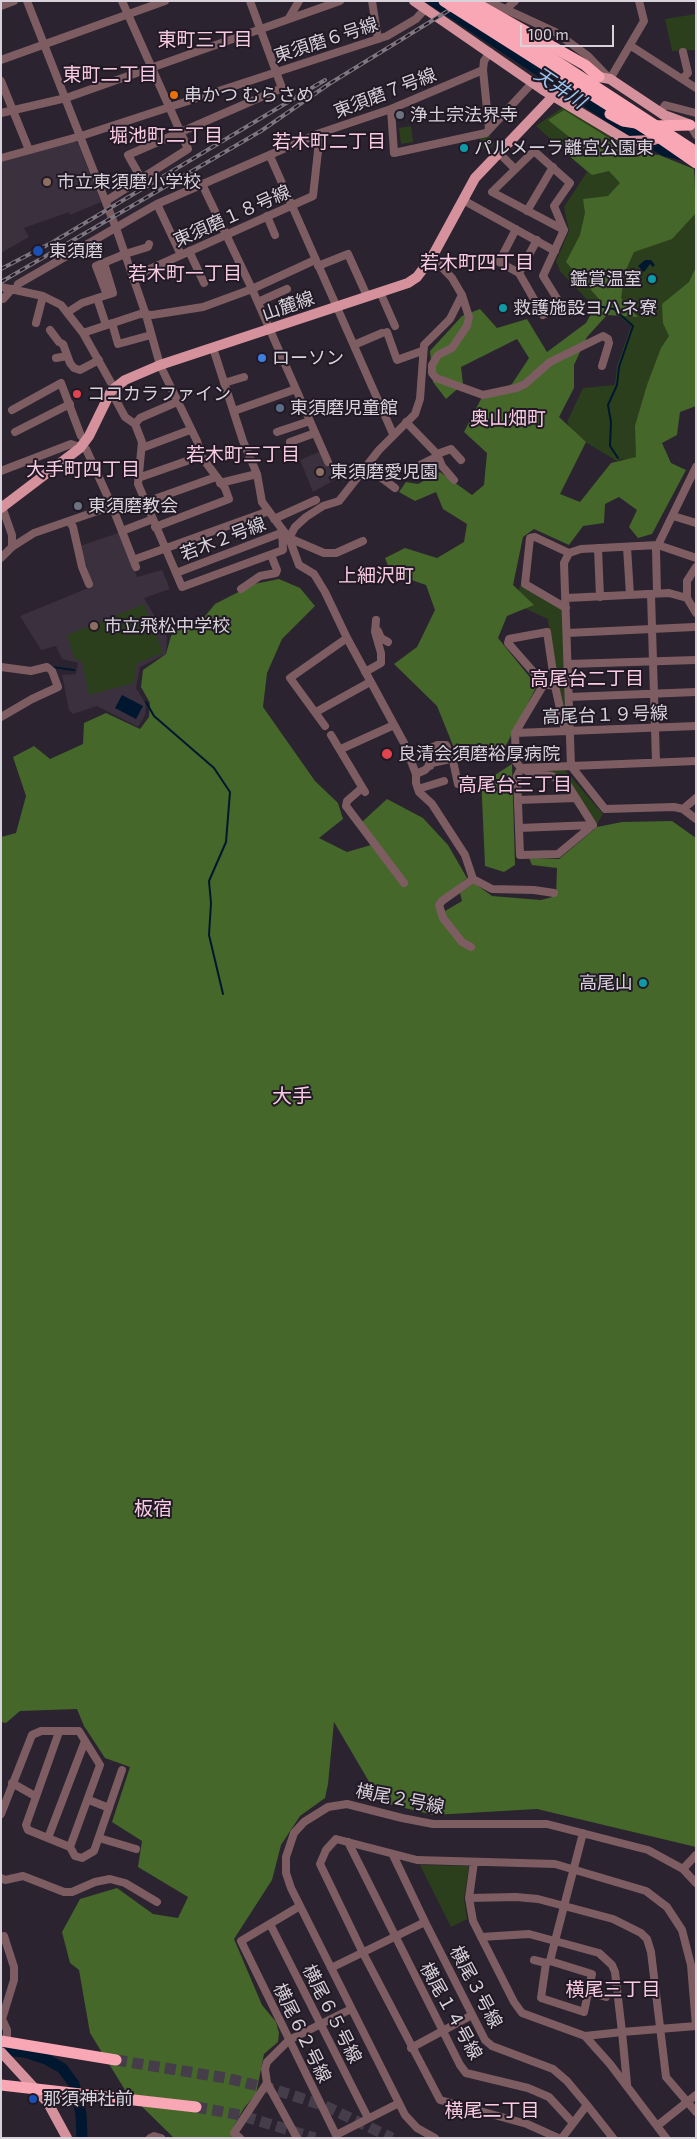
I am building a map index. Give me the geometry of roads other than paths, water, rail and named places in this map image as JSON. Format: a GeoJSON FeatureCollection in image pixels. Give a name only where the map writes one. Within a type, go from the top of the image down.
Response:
{"type":"FeatureCollection","features":[{"type":"Feature","properties":{"kind":"highway"},"geometry":{"type":"LineString","coordinates":[[444,1],[459,6],[657,135],[696,163]]}},
{"type":"Feature","properties":{"kind":"highway"},"geometry":{"type":"LineString","coordinates":[[472,1],[585,65],[604,78]]}},
{"type":"Feature","properties":{"kind":"highway"},"geometry":{"type":"LineString","coordinates":[[459,6],[519,55],[623,121],[658,127],[693,124]]}},
{"type":"Feature","properties":{"kind":"highway"},"geometry":{"type":"LineString","coordinates":[[657,135],[696,152]]}},
{"type":"Feature","properties":{"kind":"highway"},"geometry":{"type":"LineString","coordinates":[[1,2042],[116,2060]]}},
{"type":"Feature","properties":{"kind":"highway"},"geometry":{"type":"LineString","coordinates":[[1,2085],[196,2107]]}},
{"type":"Feature","properties":{"kind":"main road"},"geometry":{"type":"LineString","coordinates":[[414,1],[533,82],[556,94],[628,141],[640,142],[693,124]]}},
{"type":"Feature","properties":{"kind":"main road","name":"山麓線"},"geometry":{"type":"LineString","coordinates":[[112,390],[125,380],[160,365],[408,283],[417,277],[432,257],[474,178],[556,94],[570,84],[587,76],[604,78]]}},
{"type":"Feature","properties":{"kind":"main road"},"geometry":{"type":"LineString","coordinates":[[604,78],[660,113],[693,124]]}},
{"type":"Feature","properties":{"kind":"main road"},"geometry":{"type":"LineString","coordinates":[[2,506],[82,444],[112,390]]}},
{"type":"Feature","properties":{"kind":"main road"},"geometry":{"type":"LineString","coordinates":[[3,2054],[48,2103],[66,2138]]}},
{"type":"Feature","properties":{"kind":"street"},"geometry":{"type":"LineString","coordinates":[[1,6],[14,1]]}},
{"type":"Feature","properties":{"kind":"street"},"geometry":{"type":"LineString","coordinates":[[28,1],[116,228],[146,314],[160,365],[197,441],[201,456],[230,499],[122,531]]}},
{"type":"Feature","properties":{"kind":"street"},"geometry":{"type":"LineString","coordinates":[[106,201],[188,150],[122,1]]}},
{"type":"Feature","properties":{"kind":"street"},"geometry":{"type":"LineString","coordinates":[[1,60],[165,1]]}},
{"type":"Feature","properties":{"kind":"street"},"geometry":{"type":"LineString","coordinates":[[142,180],[128,155],[282,88],[250,1]]}},
{"type":"Feature","properties":{"kind":"street"},"geometry":{"type":"LineString","coordinates":[[289,18],[299,1]]}},
{"type":"Feature","properties":{"kind":"street"},"geometry":{"type":"LineString","coordinates":[[1,113],[66,98],[340,1]]}},
{"type":"Feature","properties":{"kind":"street"},"geometry":{"type":"LineString","coordinates":[[372,1],[378,38]]}},
{"type":"Feature","properties":{"kind":"street"},"geometry":{"type":"LineString","coordinates":[[488,1],[555,32],[588,56],[604,78],[631,46],[644,21],[639,1]]}},
{"type":"Feature","properties":{"kind":"street"},"geometry":{"type":"LineString","coordinates":[[506,9],[515,1]]}},
{"type":"Feature","properties":{"kind":"street","name":"東須磨６号線"},"geometry":{"type":"LineString","coordinates":[[1,158],[81,136],[378,38],[416,19],[425,9]]}},
{"type":"Feature","properties":{"kind":"street"},"geometry":{"type":"LineString","coordinates":[[631,46],[696,88]]}},
{"type":"Feature","properties":{"kind":"street"},"geometry":{"type":"LineString","coordinates":[[489,128],[483,70],[484,61],[490,52]]}},
{"type":"Feature","properties":{"kind":"street"},"geometry":{"type":"LineString","coordinates":[[682,79],[688,73],[683,52]]}},
{"type":"Feature","properties":{"kind":"street","name":"東須磨７号線"},"geometry":{"type":"LineString","coordinates":[[1,299],[14,290],[18,284],[157,204],[320,133],[391,109],[483,70]]}},
{"type":"Feature","properties":{"kind":"street"},"geometry":{"type":"LineString","coordinates":[[1,81],[29,150]]}},
{"type":"Feature","properties":{"kind":"street"},"geometry":{"type":"LineString","coordinates":[[391,109],[394,153],[486,133],[533,82]]}},
{"type":"Feature","properties":{"kind":"street"},"geometry":{"type":"LineString","coordinates":[[660,113],[665,105],[696,112]]}},
{"type":"Feature","properties":{"kind":"street"},"geometry":{"type":"LineString","coordinates":[[693,124],[696,135]]}},
{"type":"Feature","properties":{"kind":"street","name":"東須磨１８号線"},"geometry":{"type":"LineString","coordinates":[[132,277],[313,196],[320,133]]}},
{"type":"Feature","properties":{"kind":"street"},"geometry":{"type":"LineString","coordinates":[[516,229],[499,262],[519,273],[543,315],[561,305],[543,276],[564,230],[554,206],[570,182],[534,151],[492,192],[564,230]]}},
{"type":"Feature","properties":{"kind":"street"},"geometry":{"type":"LineString","coordinates":[[499,153],[515,169]]}},
{"type":"Feature","properties":{"kind":"street"},"geometry":{"type":"LineString","coordinates":[[270,156],[393,434]]}},
{"type":"Feature","properties":{"kind":"street"},"geometry":{"type":"LineString","coordinates":[[528,211],[553,167]]}},
{"type":"Feature","properties":{"kind":"street"},"geometry":{"type":"LineString","coordinates":[[202,184],[258,302],[328,462]]}},
{"type":"Feature","properties":{"kind":"street"},"geometry":{"type":"LineString","coordinates":[[463,200],[556,251]]}},
{"type":"Feature","properties":{"kind":"street"},"geometry":{"type":"LineString","coordinates":[[157,204],[204,282]]}},
{"type":"Feature","properties":{"kind":"street"},"geometry":{"type":"LineString","coordinates":[[267,216],[274,235]]}},
{"type":"Feature","properties":{"kind":"street"},"geometry":{"type":"LineString","coordinates":[[519,273],[537,240]]}},
{"type":"Feature","properties":{"kind":"street"},"geometry":{"type":"LineString","coordinates":[[68,312],[82,303],[114,291],[104,263],[148,247],[149,244]]}},
{"type":"Feature","properties":{"kind":"street"},"geometry":{"type":"LineString","coordinates":[[83,333],[140,314],[203,306],[252,289],[316,263],[348,254],[367,296]]}},
{"type":"Feature","properties":{"kind":"street"},"geometry":{"type":"LineString","coordinates":[[432,257],[452,278],[462,295],[469,317],[467,326],[452,348],[438,355],[432,365],[432,373],[436,378],[483,396],[516,388],[525,384],[550,362],[603,336],[608,338],[609,343],[602,366]]}},
{"type":"Feature","properties":{"kind":"street"},"geometry":{"type":"LineString","coordinates":[[1,287],[43,296],[57,302],[68,312],[83,333],[99,360],[125,417],[135,424],[142,448],[138,484],[182,587],[283,550],[281,531]]}},
{"type":"Feature","properties":{"kind":"street"},"geometry":{"type":"LineString","coordinates":[[258,302],[287,290]]}},
{"type":"Feature","properties":{"kind":"street"},"geometry":{"type":"LineString","coordinates":[[380,292],[395,326]]}},
{"type":"Feature","properties":{"kind":"street"},"geometry":{"type":"LineString","coordinates":[[462,295],[450,320],[431,337],[422,352],[420,399],[414,414],[393,434],[368,467],[354,479],[339,501],[323,506],[306,517],[295,527],[289,538],[299,565],[314,574],[325,592],[370,682],[404,743],[416,774],[418,788],[432,804],[465,855],[473,879],[492,889],[534,890],[554,893]]}},
{"type":"Feature","properties":{"kind":"street"},"geometry":{"type":"LineString","coordinates":[[36,323],[43,296]]}},
{"type":"Feature","properties":{"kind":"street"},"geometry":{"type":"LineString","coordinates":[[97,298],[118,344],[151,335]]}},
{"type":"Feature","properties":{"kind":"street"},"geometry":{"type":"LineString","coordinates":[[50,330],[63,344],[74,368],[80,370],[99,360]]}},
{"type":"Feature","properties":{"kind":"street"},"geometry":{"type":"LineString","coordinates":[[354,344],[384,332],[397,360],[422,352]]}},
{"type":"Feature","properties":{"kind":"street"},"geometry":{"type":"LineString","coordinates":[[213,348],[257,474],[262,502],[281,531],[289,538],[324,553],[336,552],[363,542]]}},
{"type":"Feature","properties":{"kind":"street"},"geometry":{"type":"LineString","coordinates":[[56,358],[67,356]]}},
{"type":"Feature","properties":{"kind":"street"},"geometry":{"type":"LineString","coordinates":[[224,383],[244,377]]}},
{"type":"Feature","properties":{"kind":"street"},"geometry":{"type":"LineString","coordinates":[[12,410],[61,383],[70,404],[82,444],[112,506],[134,564],[165,548],[269,511]]}},
{"type":"Feature","properties":{"kind":"street"},"geometry":{"type":"LineString","coordinates":[[234,411],[296,390]]}},
{"type":"Feature","properties":{"kind":"street"},"geometry":{"type":"LineString","coordinates":[[135,424],[140,418],[177,402]]}},
{"type":"Feature","properties":{"kind":"street"},"geometry":{"type":"LineString","coordinates":[[15,432],[70,404]]}},
{"type":"Feature","properties":{"kind":"street"},"geometry":{"type":"LineString","coordinates":[[277,432],[308,417],[328,404]]}},
{"type":"Feature","properties":{"kind":"street"},"geometry":{"type":"LineString","coordinates":[[406,422],[437,455],[442,466],[454,480]]}},
{"type":"Feature","properties":{"kind":"street"},"geometry":{"type":"LineString","coordinates":[[142,448],[190,430]]}},
{"type":"Feature","properties":{"kind":"street"},"geometry":{"type":"LineString","coordinates":[[290,442],[315,433]]}},
{"type":"Feature","properties":{"kind":"street"},"geometry":{"type":"LineString","coordinates":[[1,471],[71,444],[82,444]]}},
{"type":"Feature","properties":{"kind":"street"},"geometry":{"type":"LineString","coordinates":[[416,467],[451,449],[461,460]]}},
{"type":"Feature","properties":{"kind":"street"},"geometry":{"type":"LineString","coordinates":[[138,478],[201,456]]}},
{"type":"Feature","properties":{"kind":"street"},"geometry":{"type":"LineString","coordinates":[[656,762],[652,630],[656,549],[673,516],[692,487],[696,466]]}},
{"type":"Feature","properties":{"kind":"street"},"geometry":{"type":"LineString","coordinates":[[368,467],[395,488]]}},
{"type":"Feature","properties":{"kind":"street"},"geometry":{"type":"LineString","coordinates":[[146,502],[218,480],[257,474]]}},
{"type":"Feature","properties":{"kind":"street"},"geometry":{"type":"LineString","coordinates":[[274,519],[316,500]]}},
{"type":"Feature","properties":{"kind":"street"},"geometry":{"type":"LineString","coordinates":[[2,506],[12,535],[12,547]]}},
{"type":"Feature","properties":{"kind":"street"},"geometry":{"type":"LineString","coordinates":[[1,558],[12,547],[34,533],[112,506]]}},
{"type":"Feature","properties":{"kind":"street"},"geometry":{"type":"LineString","coordinates":[[673,516],[696,523]]}},
{"type":"Feature","properties":{"kind":"street"},"geometry":{"type":"LineString","coordinates":[[69,521],[74,527],[82,567],[89,584]]}},
{"type":"Feature","properties":{"kind":"street","name":"若木２号線"},"geometry":{"type":"LineString","coordinates":[[176,573],[281,531]]}},
{"type":"Feature","properties":{"kind":"street"},"geometry":{"type":"LineString","coordinates":[[566,608],[525,584],[530,538],[535,537],[569,552],[581,549],[658,546],[696,558]]}},
{"type":"Feature","properties":{"kind":"street"},"geometry":{"type":"LineString","coordinates":[[627,547],[630,595]]}},
{"type":"Feature","properties":{"kind":"street"},"geometry":{"type":"LineString","coordinates":[[598,548],[600,597]]}},
{"type":"Feature","properties":{"kind":"street"},"geometry":{"type":"LineString","coordinates":[[569,552],[564,563],[571,766],[605,809],[683,809],[696,819]]}},
{"type":"Feature","properties":{"kind":"street"},"geometry":{"type":"LineString","coordinates":[[241,589],[260,576],[276,574],[277,570],[271,555]]}},
{"type":"Feature","properties":{"kind":"street"},"geometry":{"type":"LineString","coordinates":[[567,633],[695,629],[696,613],[687,598],[687,582],[696,567]]}},
{"type":"Feature","properties":{"kind":"street"},"geometry":{"type":"LineString","coordinates":[[566,598],[670,593],[687,598]]}},
{"type":"Feature","properties":{"kind":"street"},"geometry":{"type":"LineString","coordinates":[[365,672],[381,663],[375,623],[381,638],[388,642]]}},
{"type":"Feature","properties":{"kind":"street"},"geometry":{"type":"LineString","coordinates":[[555,686],[544,684],[508,643],[509,638],[547,632],[555,686],[564,726],[570,731]]}},
{"type":"Feature","properties":{"kind":"street"},"geometry":{"type":"LineString","coordinates":[[325,726],[290,678],[347,638]]}},
{"type":"Feature","properties":{"kind":"street"},"geometry":{"type":"LineString","coordinates":[[568,664],[696,660]]}},
{"type":"Feature","properties":{"kind":"street"},"geometry":{"type":"LineString","coordinates":[[1,667],[31,671],[47,667],[52,671],[58,687],[1,717]]}},
{"type":"Feature","properties":{"kind":"street"},"geometry":{"type":"LineString","coordinates":[[316,712],[370,682]]}},
{"type":"Feature","properties":{"kind":"street"},"geometry":{"type":"LineString","coordinates":[[544,684],[515,733],[516,762],[530,773],[560,779],[567,784],[593,824]]}},
{"type":"Feature","properties":{"kind":"street"},"geometry":{"type":"LineString","coordinates":[[569,697],[696,692]]}},
{"type":"Feature","properties":{"kind":"street"},"geometry":{"type":"LineString","coordinates":[[341,749],[394,725]]}},
{"type":"Feature","properties":{"kind":"street","name":"高尾台１９号線"},"geometry":{"type":"LineString","coordinates":[[515,733],[696,726]]}},
{"type":"Feature","properties":{"kind":"street"},"geometry":{"type":"LineString","coordinates":[[332,735],[363,790],[347,801],[346,806],[404,883]]}},
{"type":"Feature","properties":{"kind":"street"},"geometry":{"type":"LineString","coordinates":[[430,766],[425,751],[438,745],[446,745],[458,784]]}},
{"type":"Feature","properties":{"kind":"street"},"geometry":{"type":"LineString","coordinates":[[416,774],[430,766],[451,759],[496,749]]}},
{"type":"Feature","properties":{"kind":"street"},"geometry":{"type":"LineString","coordinates":[[522,768],[696,761]]}},
{"type":"Feature","properties":{"kind":"street"},"geometry":{"type":"LineString","coordinates":[[522,768],[517,776],[520,855],[558,854],[593,824]]}},
{"type":"Feature","properties":{"kind":"street"},"geometry":{"type":"LineString","coordinates":[[418,788],[444,781]]}},
{"type":"Feature","properties":{"kind":"street"},"geometry":{"type":"LineString","coordinates":[[518,800],[576,798]]}},
{"type":"Feature","properties":{"kind":"street"},"geometry":{"type":"LineString","coordinates":[[683,809],[696,798]]}},
{"type":"Feature","properties":{"kind":"street"},"geometry":{"type":"LineString","coordinates":[[518,828],[593,824]]}},
{"type":"Feature","properties":{"kind":"street"},"geometry":{"type":"LineString","coordinates":[[470,947],[462,942],[443,918],[439,906],[442,900],[473,879]]}},
{"type":"Feature","properties":{"kind":"street"},"geometry":{"type":"LineString","coordinates":[[1,1814],[32,1735],[41,1731],[79,1731],[100,1765],[89,1800],[70,1846]]}},
{"type":"Feature","properties":{"kind":"street"},"geometry":{"type":"LineString","coordinates":[[59,1732],[26,1826],[28,1830],[70,1846],[75,1856],[82,1858],[94,1851],[122,1770]]}},
{"type":"Feature","properties":{"kind":"street"},"geometry":{"type":"LineString","coordinates":[[48,1838],[85,1741]]}},
{"type":"Feature","properties":{"kind":"street"},"geometry":{"type":"LineString","coordinates":[[12,1783],[36,1796]]}},
{"type":"Feature","properties":{"kind":"street"},"geometry":{"type":"LineString","coordinates":[[89,1800],[109,1808]]}},
{"type":"Feature","properties":{"kind":"street","name":"横尾２号線"},"geometry":{"type":"LineString","coordinates":[[435,2138],[413,2124],[399,2103],[300,1906],[286,1873],[286,1857],[289,1846],[294,1833],[304,1822],[328,1807],[354,1805],[423,1823],[536,1823],[640,1847],[683,1869],[696,1883]]}},
{"type":"Feature","properties":{"kind":"street"},"geometry":{"type":"LineString","coordinates":[[534,1960],[548,1962],[592,1974],[584,2012],[541,1998],[548,1962],[584,1833]]}},
{"type":"Feature","properties":{"kind":"street"},"geometry":{"type":"LineString","coordinates":[[99,1838],[136,1850]]}},
{"type":"Feature","properties":{"kind":"street"},"geometry":{"type":"LineString","coordinates":[[474,1862],[470,1898],[473,1921],[514,2002],[522,2012],[585,2036],[696,2026],[687,1947],[682,1930],[667,1907],[639,1887],[574,1869],[535,1862],[474,1862],[431,1862],[393,1855],[336,1839],[326,1850],[320,1864],[411,2048],[440,2100],[527,2124],[560,2138],[587,2105]]}},
{"type":"Feature","properties":{"kind":"street","name":"横尾１４号線"},"geometry":{"type":"LineString","coordinates":[[348,1842],[393,1937],[460,2065],[466,2072],[528,2088],[549,2097],[573,2123]]}},
{"type":"Feature","properties":{"kind":"street","name":"横尾３号線"},"geometry":{"type":"LineString","coordinates":[[393,1855],[424,1922],[485,2040],[492,2046],[553,2069],[567,2081],[613,2138]]}},
{"type":"Feature","properties":{"kind":"street"},"geometry":{"type":"LineString","coordinates":[[683,1869],[696,1855]]}},
{"type":"Feature","properties":{"kind":"street"},"geometry":{"type":"LineString","coordinates":[[1,1878],[5,1880],[23,1876],[64,1892],[72,1892],[95,1882],[110,1879],[125,1883],[157,1902]]}},
{"type":"Feature","properties":{"kind":"street"},"geometry":{"type":"LineString","coordinates":[[470,1898],[516,1897],[564,1905],[627,1924],[642,1933],[647,1939],[652,1952],[659,2029],[666,2078],[696,2112]]}},
{"type":"Feature","properties":{"kind":"street","name":"横尾６２号線"},"geometry":{"type":"LineString","coordinates":[[300,1906],[241,1941],[334,2137],[399,2103]]}},
{"type":"Feature","properties":{"kind":"street"},"geometry":{"type":"LineString","coordinates":[[331,1968],[424,1922]]}},
{"type":"Feature","properties":{"kind":"street","name":"横尾６５号線"},"geometry":{"type":"LineString","coordinates":[[270,1924],[368,2118]]}},
{"type":"Feature","properties":{"kind":"street"},"geometry":{"type":"LineString","coordinates":[[481,1937],[528,1934],[599,1953],[607,1958],[616,1972],[627,2085]]}},
{"type":"Feature","properties":{"kind":"street"},"geometry":{"type":"LineString","coordinates":[[1,2042],[7,2039],[7,2030],[2,2018],[14,1980],[14,1967],[5,1936]]}},
{"type":"Feature","properties":{"kind":"street"},"geometry":{"type":"LineString","coordinates":[[588,1992],[606,1997]]}},
{"type":"Feature","properties":{"kind":"street"},"geometry":{"type":"LineString","coordinates":[[297,2138],[268,2083],[265,2069],[267,2062],[289,2040],[351,2009]]}},
{"type":"Feature","properties":{"kind":"street"},"geometry":{"type":"LineString","coordinates":[[411,2048],[442,2033],[472,2015]]}},
{"type":"Feature","properties":{"kind":"street"},"geometry":{"type":"LineString","coordinates":[[585,2036],[627,2085],[666,2138]]}},
{"type":"Feature","properties":{"kind":"street"},"geometry":{"type":"LineString","coordinates":[[240,2138],[234,2133],[268,2083]]}},
{"type":"Feature","properties":{"kind":"street"},"geometry":{"type":"LineString","coordinates":[[658,2126],[696,2095]]}},
{"type":"Feature","properties":{"kind":"street"},"geometry":{"type":"LineString","coordinates":[[150,2138],[154,2136],[161,2138]]}},
{"type":"Feature","properties":{"kind":"water","name":"天井川"},"geometry":{"type":"Polygon","coordinates":[[[424,1],[442,1],[696,157],[696,170],[684,161],[663,156],[633,139],[424,1]]]}},
{"type":"Feature","properties":{"kind":"water"},"geometry":{"type":"Polygon","coordinates":[[[645,260],[651,260],[655,265],[653,267],[650,264],[644,272],[638,266],[645,260]]]}},
{"type":"Feature","properties":{"kind":"water"},"geometry":{"type":"Polygon","coordinates":[[[122,695],[143,706],[136,719],[115,708],[122,695]]]}},
{"type":"Feature","properties":{"kind":"waterway"},"geometry":{"type":"LineString","coordinates":[[597,306],[614,309],[633,326],[619,367],[617,385],[608,405],[611,422],[610,446],[618,458]]}},
{"type":"Feature","properties":{"kind":"waterway"},"geometry":{"type":"LineString","coordinates":[[52,667],[74,670]]}},
{"type":"Feature","properties":{"kind":"waterway"},"geometry":{"type":"LineString","coordinates":[[146,702],[154,716],[214,768],[230,792],[226,842],[209,881],[211,903],[209,935],[223,994]]}},
{"type":"Feature","properties":{"kind":"waterway"},"geometry":{"type":"LineString","coordinates":[[1,2050],[25,2052],[46,2059],[62,2068],[74,2084],[81,2114],[82,2138]]}},
{"type":"Feature","properties":{"kind":"tunnel"},"geometry":{"type":"LineString","coordinates":[[116,2060],[226,2078],[276,2090],[325,2106],[392,2138]]}},
{"type":"Feature","properties":{"kind":"tunnel"},"geometry":{"type":"LineString","coordinates":[[196,2107],[240,2115],[315,2138]]}},
{"type":"Feature","properties":{"kind":"railway"},"geometry":{"type":"LineString","coordinates":[[1,282],[261,131],[329,84],[464,1]]}},
{"type":"Feature","properties":{"kind":"railway"},"geometry":{"type":"LineString","coordinates":[[1,269],[53,242],[325,80]]}},
{"type":"Feature","properties":{"kind":"place","name":"串かつ むらさめ"},"geometry":{"type":"Point","coordinates":[174,95]}},
{"type":"Feature","properties":{"kind":"place","name":"浄土宗法界寺"},"geometry":{"type":"Point","coordinates":[400,115]}},
{"type":"Feature","properties":{"kind":"place","name":"パルメーラ離宮公園東"},"geometry":{"type":"Point","coordinates":[464,148]}},
{"type":"Feature","properties":{"kind":"place","name":"市立東須磨小学校"},"geometry":{"type":"Point","coordinates":[47,182]}},
{"type":"Feature","properties":{"kind":"place","name":"東須磨"},"geometry":{"type":"Point","coordinates":[38,251]}},
{"type":"Feature","properties":{"kind":"place","name":"鑑賞温室"},"geometry":{"type":"Point","coordinates":[652,279]}},
{"type":"Feature","properties":{"kind":"place","name":"救護施設ヨハネ寮"},"geometry":{"type":"Point","coordinates":[503,308]}},
{"type":"Feature","properties":{"kind":"place","name":"ローソン"},"geometry":{"type":"Point","coordinates":[262,358]}},
{"type":"Feature","properties":{"kind":"place","name":"ココカラファイン"},"geometry":{"type":"Point","coordinates":[77,394]}},
{"type":"Feature","properties":{"kind":"place","name":"東須磨児童館"},"geometry":{"type":"Point","coordinates":[280,408]}},
{"type":"Feature","properties":{"kind":"place","name":"東須磨愛児園"},"geometry":{"type":"Point","coordinates":[320,472]}},
{"type":"Feature","properties":{"kind":"place","name":"東須磨教会"},"geometry":{"type":"Point","coordinates":[78,506]}},
{"type":"Feature","properties":{"kind":"place","name":"市立飛松中学校"},"geometry":{"type":"Point","coordinates":[94,626]}},
{"type":"Feature","properties":{"kind":"place","name":"良清会須磨裕厚病院"},"geometry":{"type":"Point","coordinates":[387,754]}},
{"type":"Feature","properties":{"kind":"place","name":"高尾山"},"geometry":{"type":"Point","coordinates":[643,983]}},
{"type":"Feature","properties":{"kind":"place","name":"那須神社前"},"geometry":{"type":"Point","coordinates":[33,2099]}},
{"type":"Feature","properties":{"kind":"district","name":"東町三丁目"},"geometry":{"type":"Point","coordinates":[205,40]}},
{"type":"Feature","properties":{"kind":"district","name":"東町二丁目"},"geometry":{"type":"Point","coordinates":[110,75]}},
{"type":"Feature","properties":{"kind":"district","name":"堀池町二丁目"},"geometry":{"type":"Point","coordinates":[166,136]}},
{"type":"Feature","properties":{"kind":"district","name":"若木町二丁目"},"geometry":{"type":"Point","coordinates":[329,142]}},
{"type":"Feature","properties":{"kind":"district","name":"若木町四丁目"},"geometry":{"type":"Point","coordinates":[477,263]}},
{"type":"Feature","properties":{"kind":"district","name":"若木町一丁目"},"geometry":{"type":"Point","coordinates":[185,274]}},
{"type":"Feature","properties":{"kind":"district","name":"奥山畑町"},"geometry":{"type":"Point","coordinates":[508,419]}},
{"type":"Feature","properties":{"kind":"district","name":"若木町三丁目"},"geometry":{"type":"Point","coordinates":[243,455]}},
{"type":"Feature","properties":{"kind":"district","name":"大手町四丁目"},"geometry":{"type":"Point","coordinates":[83,470]}},
{"type":"Feature","properties":{"kind":"district","name":"上細沢町"},"geometry":{"type":"Point","coordinates":[376,576]}},
{"type":"Feature","properties":{"kind":"district","name":"高尾台二丁目"},"geometry":{"type":"Point","coordinates":[587,679]}},
{"type":"Feature","properties":{"kind":"district","name":"高尾台三丁目"},"geometry":{"type":"Point","coordinates":[515,785]}},
{"type":"Feature","properties":{"kind":"district","name":"大手"},"geometry":{"type":"Point","coordinates":[292,1096]}},
{"type":"Feature","properties":{"kind":"district","name":"板宿"},"geometry":{"type":"Point","coordinates":[153,1509]}},
{"type":"Feature","properties":{"kind":"district","name":"横尾三丁目"},"geometry":{"type":"Point","coordinates":[613,1990]}},
{"type":"Feature","properties":{"kind":"district","name":"横尾二丁目"},"geometry":{"type":"Point","coordinates":[492,2111]}}]}
